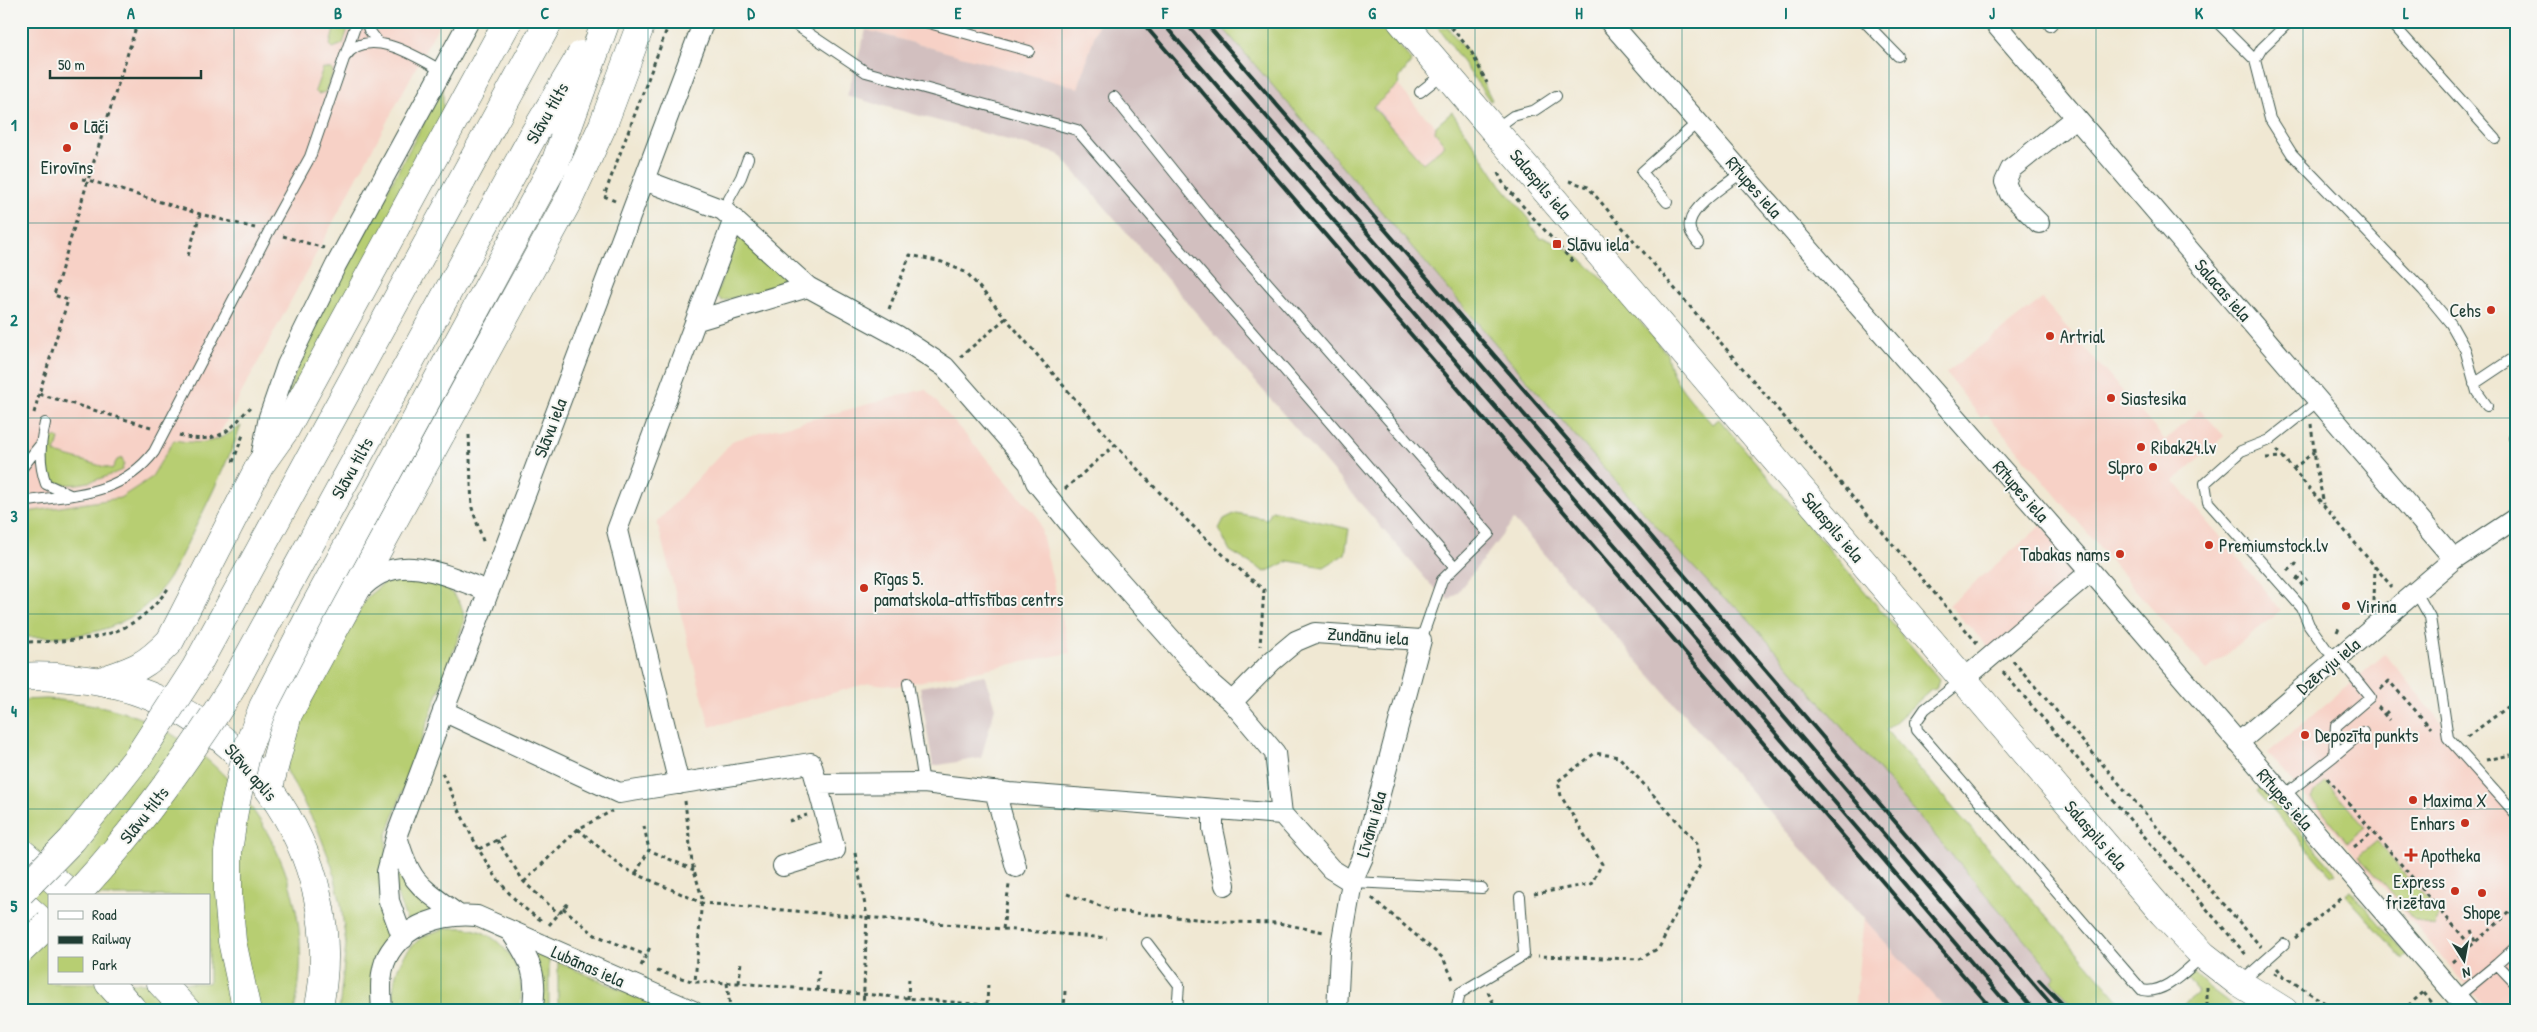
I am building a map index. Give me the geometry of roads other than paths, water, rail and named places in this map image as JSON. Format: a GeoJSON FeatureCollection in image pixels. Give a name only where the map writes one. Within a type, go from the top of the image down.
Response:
{"type":"FeatureCollection","features":[{"type":"Feature","properties":{"kind":"main road"},"geometry":{"type":"LineString","coordinates":[[101,681],[140,668],[154,658],[170,641],[260,465],[285,430],[508,21]]}},
{"type":"Feature","properties":{"kind":"main road"},"geometry":{"type":"LineString","coordinates":[[21,892],[72,840],[138,757],[196,667],[549,21]]}},
{"type":"Feature","properties":{"kind":"main road","name":"Slāvu tilts"},"geometry":{"type":"LineString","coordinates":[[76,894],[138,824],[201,738],[232,689],[534,134],[601,21]]}},
{"type":"Feature","properties":{"kind":"main road"},"geometry":{"type":"LineString","coordinates":[[247,1011],[232,941],[228,895],[228,852],[234,811],[250,741],[263,707],[314,608],[555,163],[606,21]]}},
{"type":"Feature","properties":{"kind":"main road"},"geometry":{"type":"LineString","coordinates":[[269,787],[288,714],[568,202],[603,125],[642,21]]}},
{"type":"Feature","properties":{"kind":"main road","name":"Salaspils iela"},"geometry":{"type":"LineString","coordinates":[[1401,21],[2163,913],[2205,968],[2248,975],[2284,1011]]}},
{"type":"Feature","properties":{"kind":"main road","name":"Slāvu aplis"},"geometry":{"type":"LineString","coordinates":[[21,677],[37,675],[101,681],[149,695],[195,718],[235,749],[269,787],[304,847],[322,913],[325,982],[318,1011]]}},
{"type":"Feature","properties":{"kind":"main road"},"geometry":{"type":"LineString","coordinates":[[21,852],[72,894]]}},
{"type":"Feature","properties":{"kind":"main road"},"geometry":{"type":"LineString","coordinates":[[21,903],[48,927]]}},
{"type":"Feature","properties":{"kind":"main road"},"geometry":{"type":"LineString","coordinates":[[21,950],[48,924]]}},
{"type":"Feature","properties":{"kind":"main road"},"geometry":{"type":"LineString","coordinates":[[109,984],[134,1011]]}},
{"type":"Feature","properties":{"kind":"main road"},"geometry":{"type":"LineString","coordinates":[[162,984],[187,1011]]}},
{"type":"Feature","properties":{"kind":"street"},"geometry":{"type":"LineString","coordinates":[[260,465],[269,417],[287,366],[336,265],[469,21]]}},
{"type":"Feature","properties":{"kind":"street","name":"Slāvu iela"},"geometry":{"type":"LineString","coordinates":[[403,939],[389,901],[387,872],[397,834],[704,21]]}},
{"type":"Feature","properties":{"kind":"street","name":"Rītupes iela"},"geometry":{"type":"LineString","coordinates":[[1609,21],[2091,571],[2463,1004]]}},
{"type":"Feature","properties":{"kind":"street","name":"Salacas iela"},"geometry":{"type":"LineString","coordinates":[[1992,21],[2076,118],[2314,409],[2454,559]]}},
{"type":"Feature","properties":{"kind":"street"},"geometry":{"type":"LineString","coordinates":[[2039,223],[2010,194],[2006,182],[2011,169],[2076,118]]}},
{"type":"Feature","properties":{"kind":"street"},"geometry":{"type":"LineString","coordinates":[[644,180],[729,214],[808,287],[882,326],[945,367],[1029,463],[1036,482],[1051,500],[1202,675],[1232,702],[1276,753],[1282,814],[1331,869],[1352,882]]}},
{"type":"Feature","properties":{"kind":"street"},"geometry":{"type":"LineString","coordinates":[[678,784],[617,530],[698,320],[729,214]]}},
{"type":"Feature","properties":{"kind":"street"},"geometry":{"type":"LineString","coordinates":[[698,320],[808,287]]}},
{"type":"Feature","properties":{"kind":"street","name":"Dzērvju iela"},"geometry":{"type":"LineString","coordinates":[[2238,743],[2339,648],[2410,596],[2454,559],[2516,518]]}},
{"type":"Feature","properties":{"kind":"street"},"geometry":{"type":"LineString","coordinates":[[350,602],[369,579],[389,571],[408,567],[427,569],[488,591]]}},
{"type":"Feature","properties":{"kind":"street"},"geometry":{"type":"LineString","coordinates":[[1963,680],[2091,571]]}},
{"type":"Feature","properties":{"kind":"street","name":"Zundānu iela"},"geometry":{"type":"LineString","coordinates":[[1232,702],[1272,661],[1296,641],[1316,633],[1420,640]]}},
{"type":"Feature","properties":{"kind":"street","name":"Līvānu iela"},"geometry":{"type":"LineString","coordinates":[[1337,1011],[1343,937],[1352,882],[1363,856],[1420,640]]}},
{"type":"Feature","properties":{"kind":"street"},"geometry":{"type":"LineString","coordinates":[[443,711],[619,794],[811,763],[835,850],[783,866]]}},
{"type":"Feature","properties":{"kind":"street"},"geometry":{"type":"LineString","coordinates":[[817,784],[924,783],[995,792],[1282,814]]}},
{"type":"Feature","properties":{"kind":"street"},"geometry":{"type":"LineString","coordinates":[[995,792],[1016,867]]}},
{"type":"Feature","properties":{"kind":"street"},"geometry":{"type":"LineString","coordinates":[[1213,809],[1213,830],[1226,885]]}},
{"type":"Feature","properties":{"kind":"street"},"geometry":{"type":"LineString","coordinates":[[397,834],[405,865],[418,884],[456,914]]}},
{"type":"Feature","properties":{"kind":"street"},"geometry":{"type":"LineString","coordinates":[[382,1011],[380,986],[387,957],[403,939],[427,921],[456,914]]}},
{"type":"Feature","properties":{"kind":"street","name":"Lubānas iela"},"geometry":{"type":"LineString","coordinates":[[456,914],[477,916],[693,1011]]}},
{"type":"Feature","properties":{"kind":"street"},"geometry":{"type":"LineString","coordinates":[[511,932],[530,962],[535,993],[532,1011]]}},
{"type":"Feature","properties":{"kind":"lane"},"geometry":{"type":"LineString","coordinates":[[21,502],[70,496],[109,488],[144,464],[166,431],[269,231],[310,157],[357,21]]}},
{"type":"Feature","properties":{"kind":"lane"},"geometry":{"type":"LineString","coordinates":[[366,21],[369,30],[378,42]]}},
{"type":"Feature","properties":{"kind":"lane"},"geometry":{"type":"LineString","coordinates":[[790,21],[866,72],[1077,130],[1455,567]]}},
{"type":"Feature","properties":{"kind":"lane"},"geometry":{"type":"LineString","coordinates":[[922,21],[1029,51]]}},
{"type":"Feature","properties":{"kind":"lane"},"geometry":{"type":"LineString","coordinates":[[1864,21],[1898,56]]}},
{"type":"Feature","properties":{"kind":"lane"},"geometry":{"type":"LineString","coordinates":[[2216,21],[2254,60],[2270,119],[2292,154],[2422,290],[2451,324],[2465,349],[2474,384],[2487,406]]}},
{"type":"Feature","properties":{"kind":"lane"},"geometry":{"type":"LineString","coordinates":[[2254,60],[2262,48],[2290,21]]}},
{"type":"Feature","properties":{"kind":"lane"},"geometry":{"type":"LineString","coordinates":[[2390,21],[2496,139]]}},
{"type":"Feature","properties":{"kind":"lane"},"geometry":{"type":"LineString","coordinates":[[342,62],[350,51],[363,43],[378,42],[442,71]]}},
{"type":"Feature","properties":{"kind":"lane"},"geometry":{"type":"LineString","coordinates":[[1420,92],[1445,72]]}},
{"type":"Feature","properties":{"kind":"lane"},"geometry":{"type":"LineString","coordinates":[[1494,130],[1513,116],[1535,110],[1556,96]]}},
{"type":"Feature","properties":{"kind":"lane"},"geometry":{"type":"LineString","coordinates":[[1114,97],[1220,228],[1489,534],[1442,580],[1420,640]]}},
{"type":"Feature","properties":{"kind":"lane"},"geometry":{"type":"LineString","coordinates":[[1667,202],[1642,172],[1698,122]]}},
{"type":"Feature","properties":{"kind":"lane"},"geometry":{"type":"LineString","coordinates":[[729,214],[748,158]]}},
{"type":"Feature","properties":{"kind":"lane"},"geometry":{"type":"LineString","coordinates":[[1698,243],[1690,232],[1690,221],[1696,210],[1741,173]]}},
{"type":"Feature","properties":{"kind":"lane"},"geometry":{"type":"LineString","coordinates":[[2474,384],[2516,356]]}},
{"type":"Feature","properties":{"kind":"lane"},"geometry":{"type":"LineString","coordinates":[[2314,409],[2269,440],[2241,451],[2205,483],[2208,502],[2302,608],[2309,625],[2327,650],[2339,648],[2370,697],[2336,726],[2334,756]]}},
{"type":"Feature","properties":{"kind":"lane"},"geometry":{"type":"LineString","coordinates":[[45,423],[40,444],[40,461],[46,484],[70,496]]}},
{"type":"Feature","properties":{"kind":"lane"},"geometry":{"type":"LineString","coordinates":[[21,469],[40,444]]}},
{"type":"Feature","properties":{"kind":"lane"},"geometry":{"type":"LineString","coordinates":[[2410,596],[2430,616],[2448,738],[2516,814]]}},
{"type":"Feature","properties":{"kind":"lane"},"geometry":{"type":"LineString","coordinates":[[1963,680],[1925,709],[1916,722],[1917,730],[2142,990],[2151,992],[2182,975],[2205,968]]}},
{"type":"Feature","properties":{"kind":"lane"},"geometry":{"type":"LineString","coordinates":[[908,683],[924,783]]}},
{"type":"Feature","properties":{"kind":"lane"},"geometry":{"type":"LineString","coordinates":[[2283,796],[2364,732]]}},
{"type":"Feature","properties":{"kind":"lane"},"geometry":{"type":"LineString","coordinates":[[1352,882],[1482,888]]}},
{"type":"Feature","properties":{"kind":"lane"},"geometry":{"type":"LineString","coordinates":[[1456,1011],[1460,994],[1524,955],[1520,897]]}},
{"type":"Feature","properties":{"kind":"lane"},"geometry":{"type":"LineString","coordinates":[[1147,943],[1179,985],[1177,1011]]}},
{"type":"Feature","properties":{"kind":"lane"},"geometry":{"type":"LineString","coordinates":[[2248,975],[2284,944]]}},
{"type":"Feature","properties":{"kind":"lane"},"geometry":{"type":"LineString","coordinates":[[2463,1004],[2497,964],[2516,948]]}},
{"type":"Feature","properties":{"kind":"lane"},"geometry":{"type":"LineString","coordinates":[[2497,964],[2516,984]]}},
{"type":"Feature","properties":{"kind":"railway"},"geometry":{"type":"LineString","coordinates":[[1141,21],[1994,1011]]}},
{"type":"Feature","properties":{"kind":"railway"},"geometry":{"type":"LineString","coordinates":[[1161,21],[1633,566],[2013,1011]]}},
{"type":"Feature","properties":{"kind":"railway"},"geometry":{"type":"LineString","coordinates":[[1184,21],[1637,545],[2035,1011]]}},
{"type":"Feature","properties":{"kind":"railway"},"geometry":{"type":"LineString","coordinates":[[1204,21],[1638,521],[2057,1011]]}},
{"type":"Feature","properties":{"kind":"railway"},"geometry":{"type":"LineString","coordinates":[[2039,980],[2069,1011]]}},
{"type":"Feature","properties":{"kind":"place","name":"Lāči"},"geometry":{"type":"Point","coordinates":[74,126]}},
{"type":"Feature","properties":{"kind":"place","name":"Eirovīns"},"geometry":{"type":"Point","coordinates":[67,148]}},
{"type":"Feature","properties":{"kind":"place","name":"Slāvu iela"},"geometry":{"type":"Point","coordinates":[1557,244]}},
{"type":"Feature","properties":{"kind":"place","name":"Cehs"},"geometry":{"type":"Point","coordinates":[2491,310]}},
{"type":"Feature","properties":{"kind":"place","name":"Artrial"},"geometry":{"type":"Point","coordinates":[2050,336]}},
{"type":"Feature","properties":{"kind":"place","name":"Siastesika"},"geometry":{"type":"Point","coordinates":[2111,398]}},
{"type":"Feature","properties":{"kind":"place","name":"Ribak24.lv"},"geometry":{"type":"Point","coordinates":[2141,447]}},
{"type":"Feature","properties":{"kind":"place","name":"Slpro"},"geometry":{"type":"Point","coordinates":[2153,467]}},
{"type":"Feature","properties":{"kind":"place","name":"Premiumstock.lv"},"geometry":{"type":"Point","coordinates":[2209,545]}},
{"type":"Feature","properties":{"kind":"place","name":"Tabakas nams"},"geometry":{"type":"Point","coordinates":[2120,554]}},
{"type":"Feature","properties":{"kind":"place","name":"Rīgas 5. pamatskola-attīstības centrs"},"geometry":{"type":"Point","coordinates":[864,588]}},
{"type":"Feature","properties":{"kind":"place","name":"Virina"},"geometry":{"type":"Point","coordinates":[2346,606]}},
{"type":"Feature","properties":{"kind":"place","name":"Depozīta punkts"},"geometry":{"type":"Point","coordinates":[2305,735]}},
{"type":"Feature","properties":{"kind":"place","name":"Maxima X"},"geometry":{"type":"Point","coordinates":[2413,800]}},
{"type":"Feature","properties":{"kind":"place","name":"Enhars"},"geometry":{"type":"Point","coordinates":[2465,823]}},
{"type":"Feature","properties":{"kind":"place","name":"Apotheka"},"geometry":{"type":"Point","coordinates":[2411,855]}},
{"type":"Feature","properties":{"kind":"place","name":"Express frizētava"},"geometry":{"type":"Point","coordinates":[2455,891]}},
{"type":"Feature","properties":{"kind":"place","name":"Shope"},"geometry":{"type":"Point","coordinates":[2482,893]}}]}
